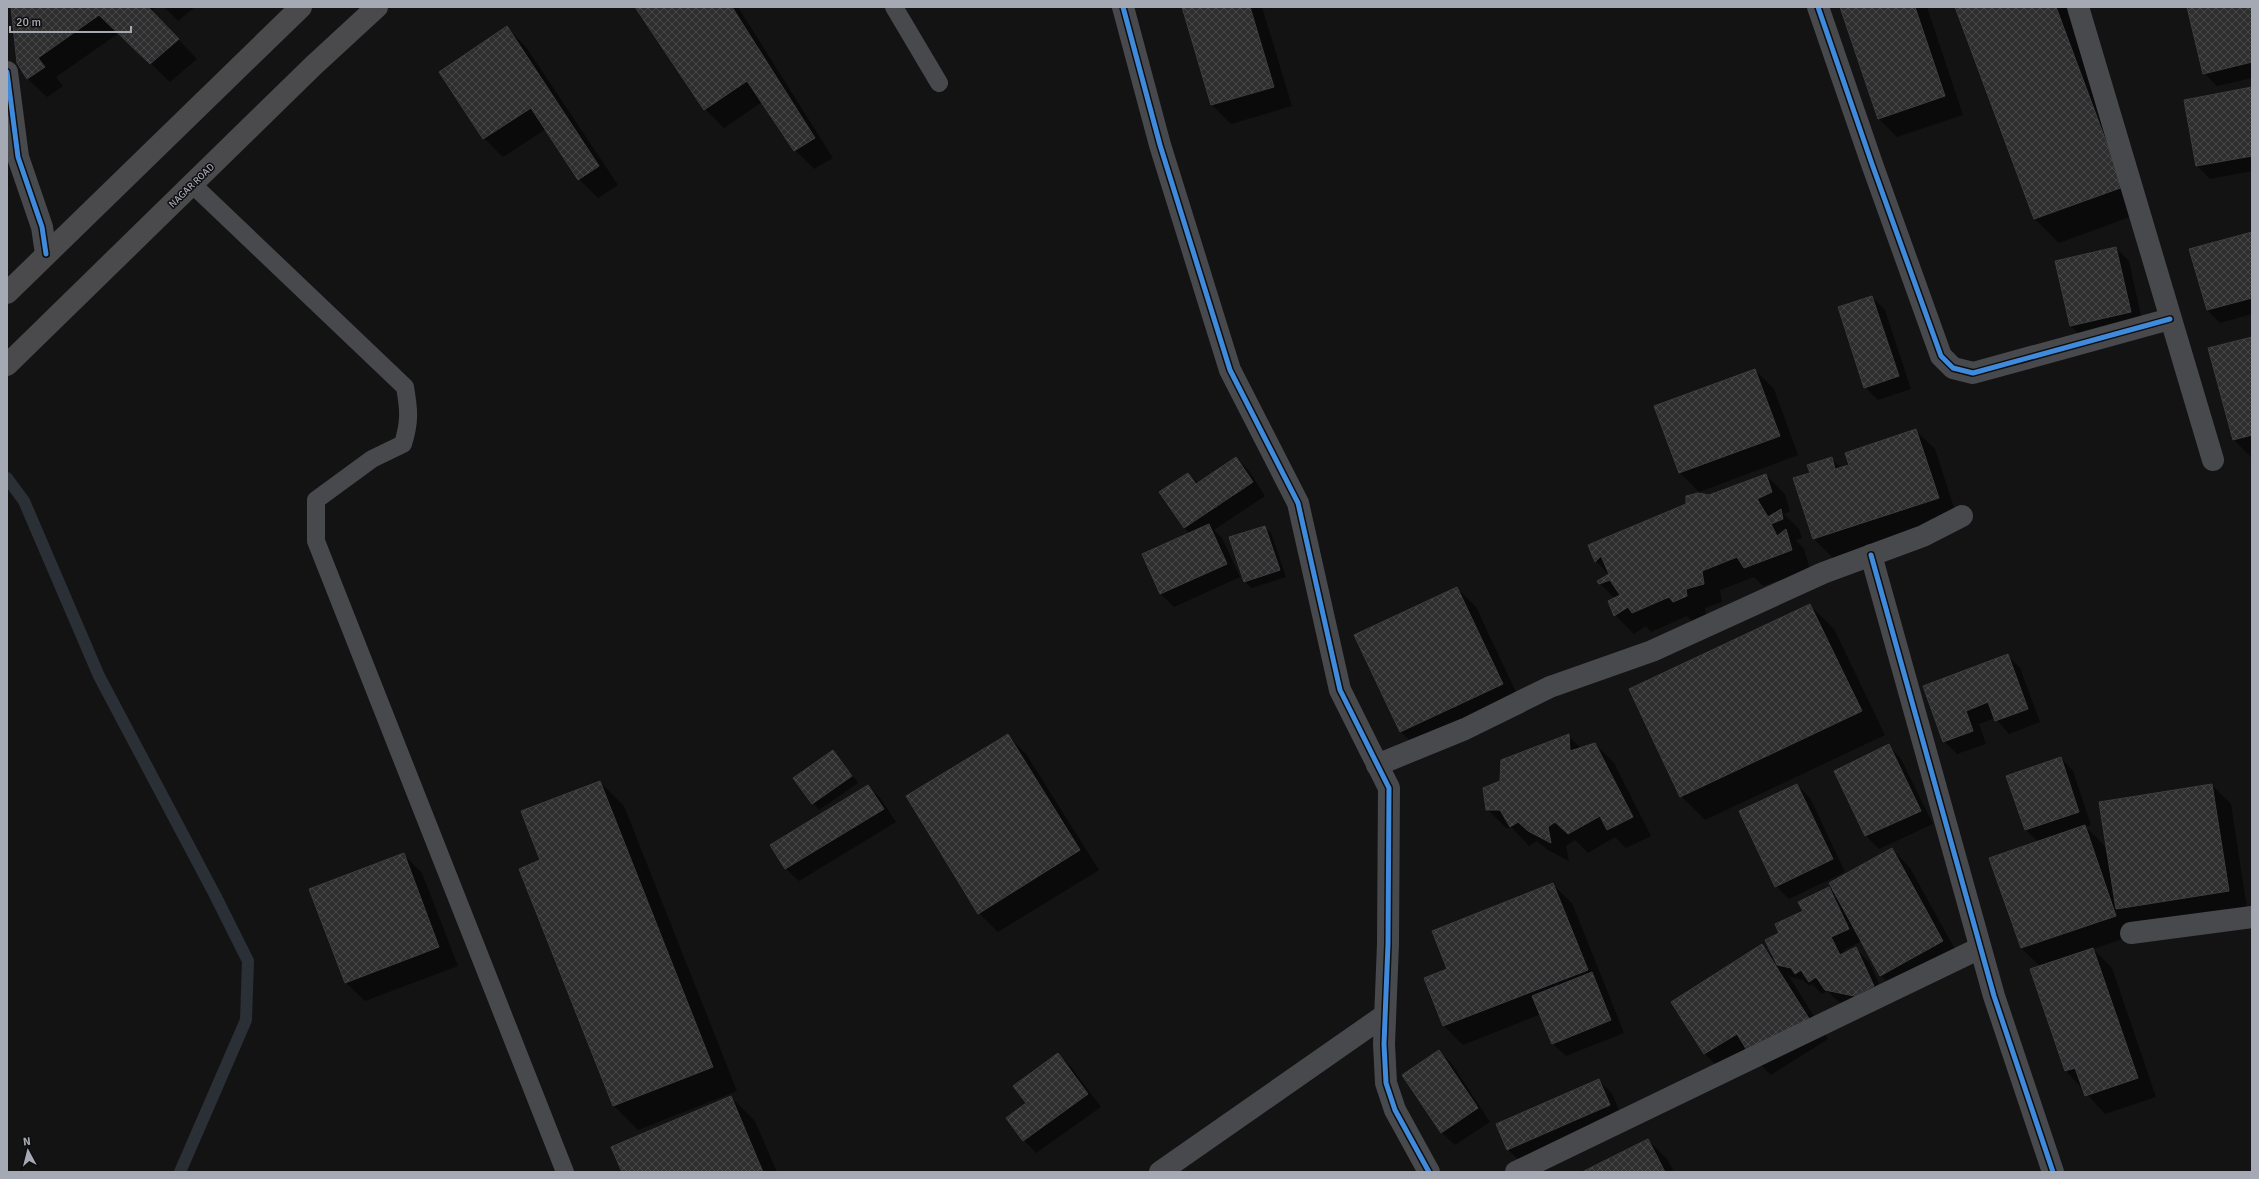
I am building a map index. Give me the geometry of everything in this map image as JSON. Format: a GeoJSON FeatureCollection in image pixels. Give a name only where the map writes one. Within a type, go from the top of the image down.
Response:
{"type":"FeatureCollection","features":[{"type":"Feature","properties":{"kind":"highway"},"geometry":{"type":"LineString","coordinates":[[7,293],[301,7]]}},
{"type":"Feature","properties":{"kind":"highway","name":"NAGAR ROAD"},"geometry":{"type":"LineString","coordinates":[[7,365],[313,66],[377,7]]}},
{"type":"Feature","properties":{"kind":"street"},"geometry":{"type":"LineString","coordinates":[[1123,7],[1160,145],[1230,370],[1298,503],[1340,690],[1388,788],[1388,944],[1385,1015],[1386,1083],[1395,1110],[1429,1172]]}},
{"type":"Feature","properties":{"kind":"street"},"geometry":{"type":"LineString","coordinates":[[1818,7],[1872,164],[1942,356],[1953,368],[1973,373],[1979,372],[2170,319]]}},
{"type":"Feature","properties":{"kind":"street"},"geometry":{"type":"LineString","coordinates":[[2078,7],[2213,460]]}},
{"type":"Feature","properties":{"kind":"street"},"geometry":{"type":"LineString","coordinates":[[7,72],[18,157],[42,227],[46,254]]}},
{"type":"Feature","properties":{"kind":"street"},"geometry":{"type":"LineString","coordinates":[[1377,765],[1465,729],[1550,687],[1652,651],[1823,573],[1923,536],[1962,516]]}},
{"type":"Feature","properties":{"kind":"street"},"geometry":{"type":"LineString","coordinates":[[1871,555],[1994,996],[2053,1172]]}},
{"type":"Feature","properties":{"kind":"street"},"geometry":{"type":"LineString","coordinates":[[2131,933],[2252,917]]}},
{"type":"Feature","properties":{"kind":"street"},"geometry":{"type":"LineString","coordinates":[[1516,1172],[1980,948]]}},
{"type":"Feature","properties":{"kind":"street"},"geometry":{"type":"LineString","coordinates":[[1160,1172],[1385,1015]]}},
{"type":"Feature","properties":{"kind":"lane"},"geometry":{"type":"LineString","coordinates":[[894,7],[939,83]]}},
{"type":"Feature","properties":{"kind":"lane"},"geometry":{"type":"LineString","coordinates":[[192,184],[405,387],[410,412],[408,427],[403,444],[372,459],[316,500],[316,541],[565,1172]]}},
{"type":"Feature","properties":{"kind":"building"},"geometry":{"type":"Polygon","coordinates":[[[11,7],[148,7],[179,39],[150,64],[99,15],[38,58],[45,67],[27,79],[17,63],[11,7]]]}},
{"type":"Feature","properties":{"kind":"building"},"geometry":{"type":"Polygon","coordinates":[[[635,7],[732,7],[815,138],[794,151],[747,81],[704,110],[635,7]]]}},
{"type":"Feature","properties":{"kind":"building"},"geometry":{"type":"Polygon","coordinates":[[[1182,7],[1250,7],[1274,87],[1211,105],[1182,7]]]}},
{"type":"Feature","properties":{"kind":"building"},"geometry":{"type":"Polygon","coordinates":[[[1840,7],[1915,7],[1945,96],[1878,119],[1840,7]]]}},
{"type":"Feature","properties":{"kind":"building"},"geometry":{"type":"Polygon","coordinates":[[[1955,7],[2056,7],[2123,187],[2034,219],[1955,7]]]}},
{"type":"Feature","properties":{"kind":"building"},"geometry":{"type":"Polygon","coordinates":[[[2187,7],[2252,7],[2252,62],[2203,74],[2187,7]]]}},
{"type":"Feature","properties":{"kind":"building"},"geometry":{"type":"Polygon","coordinates":[[[507,26],[599,166],[578,180],[531,108],[483,139],[439,72],[507,26]]]}},
{"type":"Feature","properties":{"kind":"building"},"geometry":{"type":"Polygon","coordinates":[[[2252,87],[2252,156],[2196,166],[2184,100],[2252,87]]]}},
{"type":"Feature","properties":{"kind":"building"},"geometry":{"type":"Polygon","coordinates":[[[2252,232],[2252,298],[2207,310],[2189,249],[2252,232]]]}},
{"type":"Feature","properties":{"kind":"building"},"geometry":{"type":"Polygon","coordinates":[[[2116,247],[2131,312],[2070,326],[2055,261],[2116,247]]]}},
{"type":"Feature","properties":{"kind":"building"},"geometry":{"type":"Polygon","coordinates":[[[1872,296],[1899,376],[1864,388],[1838,307],[1872,296]]]}},
{"type":"Feature","properties":{"kind":"building"},"geometry":{"type":"Polygon","coordinates":[[[2252,337],[2252,435],[2233,440],[2208,348],[2252,337]]]}},
{"type":"Feature","properties":{"kind":"building"},"geometry":{"type":"Polygon","coordinates":[[[1755,369],[1780,436],[1679,473],[1654,406],[1755,369]]]}},
{"type":"Feature","properties":{"kind":"building"},"geometry":{"type":"Polygon","coordinates":[[[1916,429],[1939,498],[1813,539],[1793,478],[1810,473],[1807,465],[1832,457],[1835,469],[1849,465],[1845,453],[1916,429]]]}},
{"type":"Feature","properties":{"kind":"building"},"geometry":{"type":"Polygon","coordinates":[[[1236,457],[1253,482],[1184,528],[1159,492],[1188,473],[1196,484],[1236,457]]]}},
{"type":"Feature","properties":{"kind":"building"},"geometry":{"type":"Polygon","coordinates":[[[1766,474],[1772,492],[1757,499],[1768,517],[1781,509],[1783,519],[1771,524],[1777,536],[1786,529],[1792,550],[1744,568],[1737,557],[1702,571],[1704,584],[1686,589],[1687,596],[1673,602],[1669,597],[1632,613],[1628,607],[1614,616],[1608,601],[1620,595],[1610,580],[1599,584],[1597,581],[1609,574],[1601,556],[1595,562],[1588,545],[1686,504],[1686,496],[1698,493],[1709,495],[1766,474]]]}},
{"type":"Feature","properties":{"kind":"building"},"geometry":{"type":"Polygon","coordinates":[[[1209,524],[1227,564],[1160,594],[1142,554],[1209,524]]]}},
{"type":"Feature","properties":{"kind":"building"},"geometry":{"type":"Polygon","coordinates":[[[1265,526],[1280,570],[1244,582],[1229,537],[1265,526]]]}},
{"type":"Feature","properties":{"kind":"building"},"geometry":{"type":"Polygon","coordinates":[[[1457,587],[1503,684],[1400,732],[1354,635],[1457,587]]]}},
{"type":"Feature","properties":{"kind":"building"},"geometry":{"type":"Polygon","coordinates":[[[1810,604],[1862,711],[1680,797],[1629,689],[1810,604]]]}},
{"type":"Feature","properties":{"kind":"building"},"geometry":{"type":"Polygon","coordinates":[[[2008,654],[2028,709],[1995,721],[1988,702],[1966,711],[1973,731],[1943,742],[1923,686],[2008,654]]]}},
{"type":"Feature","properties":{"kind":"building"},"geometry":{"type":"Polygon","coordinates":[[[1008,734],[1080,850],[978,914],[906,796],[1008,734]]]}},
{"type":"Feature","properties":{"kind":"building"},"geometry":{"type":"Polygon","coordinates":[[[1569,734],[1570,751],[1595,743],[1633,817],[1607,830],[1600,816],[1568,834],[1555,822],[1548,827],[1551,843],[1528,831],[1518,822],[1510,827],[1500,810],[1486,810],[1483,788],[1500,781],[1501,760],[1569,734]]]}},
{"type":"Feature","properties":{"kind":"building"},"geometry":{"type":"Polygon","coordinates":[[[1889,744],[1921,811],[1865,836],[1834,771],[1889,744]]]}},
{"type":"Feature","properties":{"kind":"building"},"geometry":{"type":"Polygon","coordinates":[[[833,750],[852,776],[812,804],[793,778],[833,750]]]}},
{"type":"Feature","properties":{"kind":"building"},"geometry":{"type":"Polygon","coordinates":[[[2061,757],[2079,812],[2025,830],[2006,776],[2061,757]]]}},
{"type":"Feature","properties":{"kind":"building"},"geometry":{"type":"Polygon","coordinates":[[[600,781],[713,1067],[613,1106],[519,869],[540,860],[521,811],[600,781]]]}},
{"type":"Feature","properties":{"kind":"building"},"geometry":{"type":"Polygon","coordinates":[[[1797,784],[1833,859],[1775,887],[1739,811],[1797,784]]]}},
{"type":"Feature","properties":{"kind":"building"},"geometry":{"type":"Polygon","coordinates":[[[2212,784],[2229,891],[2116,909],[2099,802],[2212,784]]]}},
{"type":"Feature","properties":{"kind":"building"},"geometry":{"type":"Polygon","coordinates":[[[868,785],[884,809],[785,869],[770,845],[868,785]]]}},
{"type":"Feature","properties":{"kind":"building"},"geometry":{"type":"Polygon","coordinates":[[[2085,825],[2116,916],[2021,948],[1989,858],[2085,825]]]}},
{"type":"Feature","properties":{"kind":"building"},"geometry":{"type":"Polygon","coordinates":[[[1892,848],[1943,941],[1880,976],[1829,883],[1892,848]]]}},
{"type":"Feature","properties":{"kind":"building"},"geometry":{"type":"Polygon","coordinates":[[[404,853],[439,947],[345,983],[309,889],[404,853]]]}},
{"type":"Feature","properties":{"kind":"building"},"geometry":{"type":"Polygon","coordinates":[[[1553,883],[1588,970],[1443,1026],[1424,978],[1447,969],[1432,931],[1553,883]]]}},
{"type":"Feature","properties":{"kind":"building"},"geometry":{"type":"Polygon","coordinates":[[[1829,887],[1849,929],[1831,937],[1840,955],[1856,947],[1874,986],[1854,996],[1825,990],[1816,977],[1809,982],[1801,970],[1795,974],[1791,968],[1777,965],[1765,940],[1779,933],[1775,924],[1803,911],[1798,902],[1829,887]]]}},
{"type":"Feature","properties":{"kind":"building"},"geometry":{"type":"Polygon","coordinates":[[[1762,944],[1810,1020],[1751,1057],[1737,1034],[1704,1054],[1671,1002],[1762,944]]]}},
{"type":"Feature","properties":{"kind":"building"},"geometry":{"type":"Polygon","coordinates":[[[2093,948],[2138,1078],[2085,1096],[2075,1068],[2065,1071],[2030,969],[2093,948]]]}},
{"type":"Feature","properties":{"kind":"building"},"geometry":{"type":"Polygon","coordinates":[[[1592,972],[1611,1020],[1552,1044],[1532,996],[1592,972]]]}},
{"type":"Feature","properties":{"kind":"building"},"geometry":{"type":"Polygon","coordinates":[[[1439,1050],[1478,1108],[1441,1133],[1402,1075],[1439,1050]]]}},
{"type":"Feature","properties":{"kind":"building"},"geometry":{"type":"Polygon","coordinates":[[[1058,1053],[1088,1094],[1023,1141],[1006,1118],[1026,1103],[1013,1086],[1058,1053]]]}},
{"type":"Feature","properties":{"kind":"building"},"geometry":{"type":"Polygon","coordinates":[[[1599,1079],[1610,1105],[1507,1150],[1496,1124],[1599,1079]]]}},
{"type":"Feature","properties":{"kind":"building"},"geometry":{"type":"Polygon","coordinates":[[[731,1096],[763,1172],[622,1172],[611,1147],[731,1096]]]}},
{"type":"Feature","properties":{"kind":"building"},"geometry":{"type":"Polygon","coordinates":[[[1648,1139],[1665,1172],[1582,1172],[1648,1139]]]}},
{"type":"Feature","properties":{"kind":"waterway"},"geometry":{"type":"LineString","coordinates":[[7,478],[24,501],[99,676],[215,895],[248,961],[246,1020],[180,1172]]}},
{"type":"Feature","properties":{"kind":"cycle path"},"geometry":{"type":"LineString","coordinates":[[1123,7],[1160,145],[1230,370],[1298,503],[1340,690],[1389,788],[1388,944],[1384,1044],[1386,1083],[1395,1110],[1429,1172]]}},
{"type":"Feature","properties":{"kind":"cycle path"},"geometry":{"type":"LineString","coordinates":[[1818,7],[1872,164],[1941,356],[1953,368],[1973,373],[2170,319]]}},
{"type":"Feature","properties":{"kind":"cycle path"},"geometry":{"type":"LineString","coordinates":[[7,72],[18,157],[42,227],[46,254]]}},
{"type":"Feature","properties":{"kind":"cycle path"},"geometry":{"type":"LineString","coordinates":[[1871,555],[1994,996],[2053,1172]]}}]}
